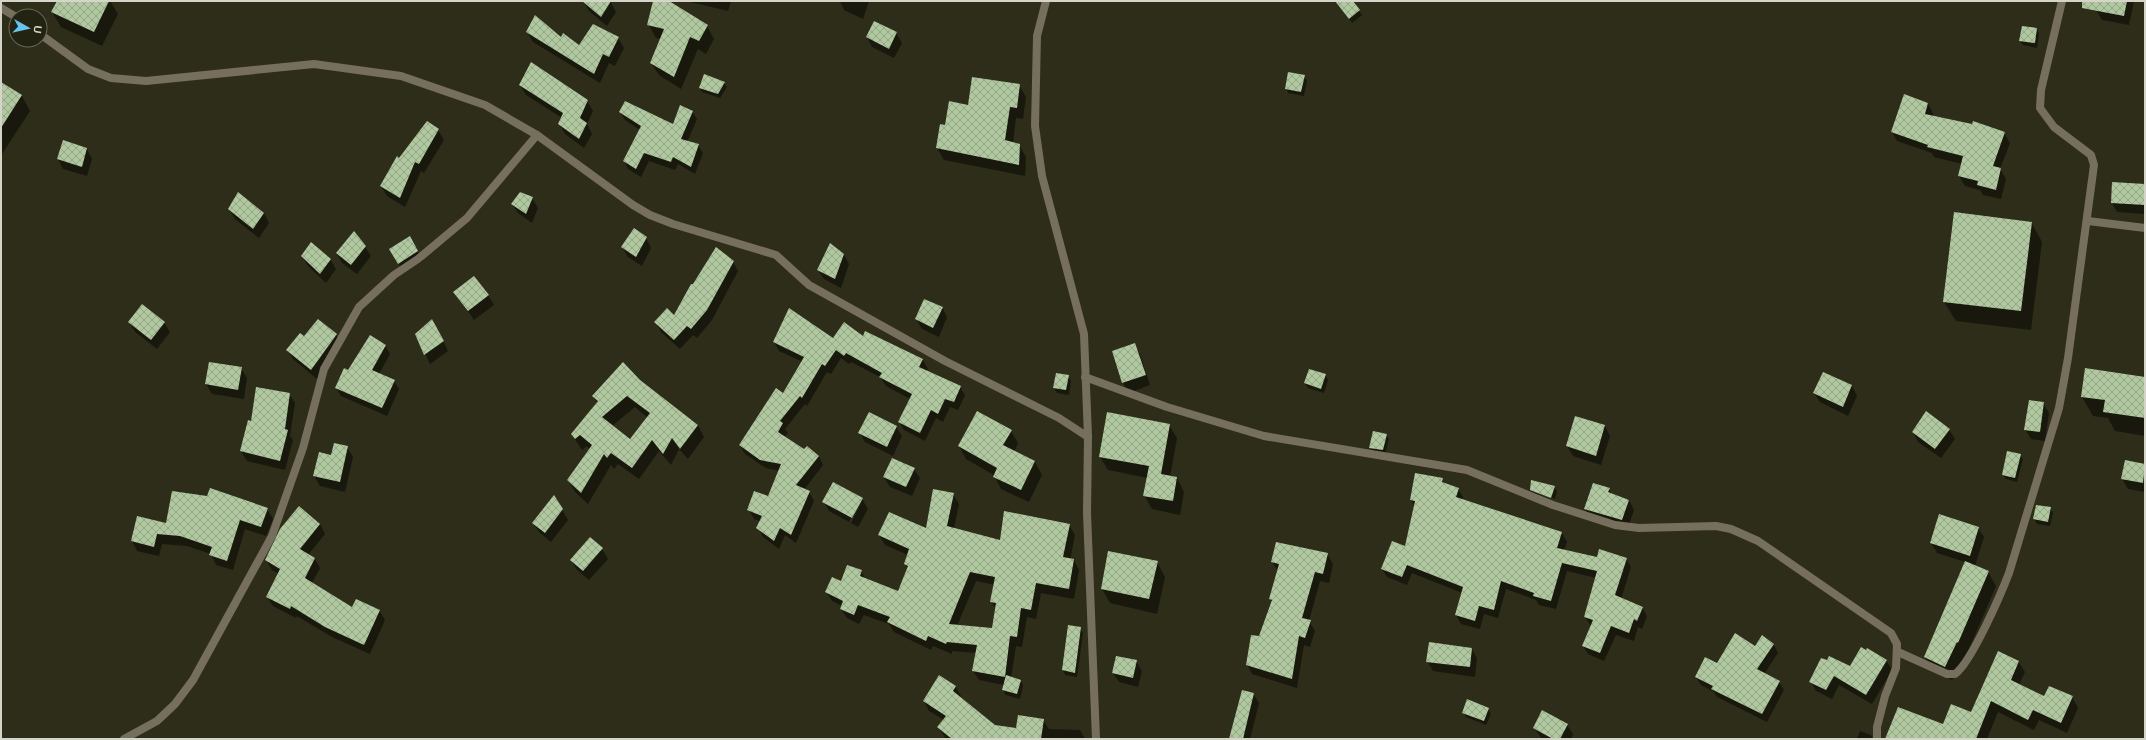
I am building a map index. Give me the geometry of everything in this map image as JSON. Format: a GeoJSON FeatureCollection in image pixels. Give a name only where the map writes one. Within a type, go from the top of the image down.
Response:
{"type":"FeatureCollection","features":[{"type":"Feature","properties":{"kind":"street"},"geometry":{"type":"LineString","coordinates":[[1046,1],[1037,36],[1035,126],[1042,176],[1084,334],[1088,437],[1087,513],[1096,739]]}},
{"type":"Feature","properties":{"kind":"street"},"geometry":{"type":"LineString","coordinates":[[1898,652],[1947,674],[1955,674],[1964,665],[2001,594],[2009,573],[2059,408],[2088,221],[2094,159],[2092,155],[2054,127],[2040,108],[2041,90],[2062,1]]}},
{"type":"Feature","properties":{"kind":"street"},"geometry":{"type":"LineString","coordinates":[[48,40],[88,68],[111,78],[146,81],[314,64],[401,76],[485,105],[537,135],[633,205],[650,215],[673,224],[776,255],[809,285],[945,361],[1059,418],[1088,437]]}},
{"type":"Feature","properties":{"kind":"street"},"geometry":{"type":"LineString","coordinates":[[124,739],[157,721],[175,704],[193,680],[272,536],[303,448],[324,369],[359,307],[394,275],[418,259],[466,218],[537,135]]}},
{"type":"Feature","properties":{"kind":"street"},"geometry":{"type":"LineString","coordinates":[[2088,221],[2145,228]]}},
{"type":"Feature","properties":{"kind":"street"},"geometry":{"type":"LineString","coordinates":[[1085,377],[1167,408],[1264,436],[1467,470],[1553,505],[1615,525],[1639,528],[1716,526],[1731,529],[1758,540],[1885,628],[1894,638],[1898,652],[1896,668],[1885,696],[1877,727],[1877,739]]}},
{"type":"Feature","properties":{"kind":"building"},"geometry":{"type":"Polygon","coordinates":[[[57,1],[109,1],[94,32],[51,12],[57,1]]]}},
{"type":"Feature","properties":{"kind":"building"},"geometry":{"type":"Polygon","coordinates":[[[582,1],[611,1],[601,17],[582,1]]]}},
{"type":"Feature","properties":{"kind":"building"},"geometry":{"type":"Polygon","coordinates":[[[653,1],[669,1],[708,25],[699,41],[690,37],[674,77],[650,63],[664,29],[647,25],[653,1]]]}},
{"type":"Feature","properties":{"kind":"building"},"geometry":{"type":"Polygon","coordinates":[[[1335,1],[1353,1],[1360,10],[1349,19],[1335,1]]]}},
{"type":"Feature","properties":{"kind":"building"},"geometry":{"type":"Polygon","coordinates":[[[2082,1],[2127,1],[2124,16],[2082,8],[2082,1]]]}},
{"type":"Feature","properties":{"kind":"building"},"geometry":{"type":"Polygon","coordinates":[[[535,15],[561,37],[563,33],[579,45],[593,24],[619,37],[609,57],[603,54],[594,74],[526,32],[535,15]]]}},
{"type":"Feature","properties":{"kind":"building"},"geometry":{"type":"Polygon","coordinates":[[[874,21],[897,32],[889,49],[866,37],[874,21]]]}},
{"type":"Feature","properties":{"kind":"building"},"geometry":{"type":"Polygon","coordinates":[[[2022,26],[2037,28],[2035,43],[2019,41],[2022,26]]]}},
{"type":"Feature","properties":{"kind":"building"},"geometry":{"type":"Polygon","coordinates":[[[531,62],[588,100],[580,118],[587,123],[579,139],[558,124],[563,113],[519,85],[531,62]]]}},
{"type":"Feature","properties":{"kind":"building"},"geometry":{"type":"Polygon","coordinates":[[[1288,72],[1305,75],[1301,92],[1285,89],[1288,72]]]}},
{"type":"Feature","properties":{"kind":"building"},"geometry":{"type":"Polygon","coordinates":[[[704,74],[725,82],[718,94],[699,88],[704,74]]]}},
{"type":"Feature","properties":{"kind":"building"},"geometry":{"type":"Polygon","coordinates":[[[972,77],[1020,84],[1017,108],[1010,107],[1005,140],[1020,144],[1019,165],[936,148],[940,124],[945,125],[949,101],[968,105],[972,77]]]}},
{"type":"Feature","properties":{"kind":"building"},"geometry":{"type":"Polygon","coordinates":[[[1,82],[22,95],[1,128],[1,82]]]}},
{"type":"Feature","properties":{"kind":"building"},"geometry":{"type":"Polygon","coordinates":[[[1904,94],[1928,103],[1925,114],[1972,124],[1973,121],[2005,132],[1993,166],[2001,168],[1996,190],[1977,185],[1978,181],[1958,176],[1963,156],[1927,147],[1928,145],[1891,132],[1904,94]]]}},
{"type":"Feature","properties":{"kind":"building"},"geometry":{"type":"Polygon","coordinates":[[[625,101],[673,124],[680,105],[693,111],[681,139],[699,144],[691,167],[673,157],[671,162],[644,153],[636,169],[623,161],[641,126],[619,112],[625,101]]]}},
{"type":"Feature","properties":{"kind":"building"},"geometry":{"type":"Polygon","coordinates":[[[427,121],[439,129],[419,164],[415,162],[400,198],[380,186],[397,156],[399,158],[427,121]]]}},
{"type":"Feature","properties":{"kind":"building"},"geometry":{"type":"Polygon","coordinates":[[[63,140],[87,148],[82,167],[57,159],[63,140]]]}},
{"type":"Feature","properties":{"kind":"building"},"geometry":{"type":"Polygon","coordinates":[[[2112,182],[2145,184],[2145,205],[2111,203],[2112,182]]]}},
{"type":"Feature","properties":{"kind":"building"},"geometry":{"type":"Polygon","coordinates":[[[238,192],[264,213],[253,229],[228,209],[238,192]]]}},
{"type":"Feature","properties":{"kind":"building"},"geometry":{"type":"Polygon","coordinates":[[[520,192],[533,197],[526,214],[511,204],[520,192]]]}},
{"type":"Feature","properties":{"kind":"building"},"geometry":{"type":"Polygon","coordinates":[[[1954,212],[2032,222],[2021,311],[1943,302],[1954,212]]]}},
{"type":"Feature","properties":{"kind":"building"},"geometry":{"type":"Polygon","coordinates":[[[634,228],[647,237],[636,257],[621,247],[634,228]]]}},
{"type":"Feature","properties":{"kind":"building"},"geometry":{"type":"Polygon","coordinates":[[[354,231],[366,246],[351,265],[336,253],[354,231]]]}},
{"type":"Feature","properties":{"kind":"building"},"geometry":{"type":"Polygon","coordinates":[[[410,236],[418,251],[398,264],[389,249],[410,236]]]}},
{"type":"Feature","properties":{"kind":"building"},"geometry":{"type":"Polygon","coordinates":[[[311,242],[331,259],[320,274],[301,256],[311,242]]]}},
{"type":"Feature","properties":{"kind":"building"},"geometry":{"type":"Polygon","coordinates":[[[830,243],[844,254],[835,279],[817,270],[830,243]]]}},
{"type":"Feature","properties":{"kind":"building"},"geometry":{"type":"Polygon","coordinates":[[[716,247],[734,261],[707,310],[691,329],[687,326],[674,340],[654,322],[667,308],[674,315],[691,284],[693,284],[716,247]]]}},
{"type":"Feature","properties":{"kind":"building"},"geometry":{"type":"Polygon","coordinates":[[[474,276],[489,295],[468,311],[453,292],[474,276]]]}},
{"type":"Feature","properties":{"kind":"building"},"geometry":{"type":"Polygon","coordinates":[[[924,299],[943,307],[933,328],[915,319],[924,299]]]}},
{"type":"Feature","properties":{"kind":"building"},"geometry":{"type":"Polygon","coordinates":[[[142,304],[165,322],[151,340],[128,322],[142,304]]]}},
{"type":"Feature","properties":{"kind":"building"},"geometry":{"type":"Polygon","coordinates":[[[789,308],[833,338],[844,322],[863,336],[865,331],[923,359],[919,367],[961,386],[954,402],[945,399],[938,414],[931,410],[920,433],[898,422],[912,394],[879,377],[882,373],[846,353],[844,356],[836,350],[825,366],[822,364],[802,398],[800,396],[780,421],[783,423],[778,432],[804,449],[807,446],[819,456],[796,485],[810,491],[791,535],[780,528],[774,541],[756,528],[762,516],[747,510],[754,491],[768,496],[781,464],[760,460],[739,445],[776,388],[783,393],[804,357],[773,342],[789,308]]]}},
{"type":"Feature","properties":{"kind":"building"},"geometry":{"type":"Polygon","coordinates":[[[318,319],[337,334],[311,370],[286,350],[300,333],[304,336],[318,319]]]}},
{"type":"Feature","properties":{"kind":"building"},"geometry":{"type":"Polygon","coordinates":[[[432,319],[444,341],[424,355],[415,334],[432,319]]]}},
{"type":"Feature","properties":{"kind":"building"},"geometry":{"type":"Polygon","coordinates":[[[370,335],[386,345],[372,370],[395,380],[382,408],[335,388],[344,368],[348,370],[370,335]]]}},
{"type":"Feature","properties":{"kind":"building"},"geometry":{"type":"Polygon","coordinates":[[[1135,343],[1146,375],[1122,383],[1112,351],[1135,343]]]}},
{"type":"Feature","properties":{"kind":"building"},"geometry":{"type":"Polygon","coordinates":[[[209,362],[242,367],[238,390],[205,384],[209,362]]]}},
{"type":"Feature","properties":{"kind":"building"},"geometry":{"type":"Polygon","coordinates":[[[623,362],[640,380],[698,425],[680,449],[672,438],[663,454],[652,440],[632,468],[611,453],[607,458],[604,454],[581,493],[567,480],[592,445],[580,435],[575,439],[571,434],[598,401],[592,396],[623,362]],[[627,396],[602,417],[630,439],[650,413],[627,396]]]}},
{"type":"Feature","properties":{"kind":"building"},"geometry":{"type":"Polygon","coordinates":[[[2085,368],[2145,377],[2145,418],[2103,412],[2105,400],[2081,397],[2085,368]]]}},
{"type":"Feature","properties":{"kind":"building"},"geometry":{"type":"Polygon","coordinates":[[[1309,369],[1326,374],[1321,389],[1304,383],[1309,369]]]}},
{"type":"Feature","properties":{"kind":"building"},"geometry":{"type":"Polygon","coordinates":[[[1823,372],[1852,385],[1843,407],[1813,393],[1823,372]]]}},
{"type":"Feature","properties":{"kind":"building"},"geometry":{"type":"Polygon","coordinates":[[[1056,373],[1069,375],[1066,390],[1053,388],[1056,373]]]}},
{"type":"Feature","properties":{"kind":"building"},"geometry":{"type":"Polygon","coordinates":[[[256,387],[290,393],[285,429],[288,430],[280,461],[240,451],[248,420],[251,421],[256,387]]]}},
{"type":"Feature","properties":{"kind":"building"},"geometry":{"type":"Polygon","coordinates":[[[2029,400],[2044,402],[2040,432],[2024,430],[2029,400]]]}},
{"type":"Feature","properties":{"kind":"building"},"geometry":{"type":"Polygon","coordinates":[[[977,411],[1012,430],[1003,445],[1035,461],[1021,490],[993,477],[997,468],[958,446],[977,411]]]}},
{"type":"Feature","properties":{"kind":"building"},"geometry":{"type":"Polygon","coordinates":[[[1926,411],[1950,429],[1935,449],[1912,432],[1926,411]]]}},
{"type":"Feature","properties":{"kind":"building"},"geometry":{"type":"Polygon","coordinates":[[[869,412],[897,426],[887,447],[858,433],[869,412]]]}},
{"type":"Feature","properties":{"kind":"building"},"geometry":{"type":"Polygon","coordinates":[[[1107,412],[1170,424],[1161,474],[1177,477],[1173,501],[1143,496],[1149,466],[1099,457],[1107,412]]]}},
{"type":"Feature","properties":{"kind":"building"},"geometry":{"type":"Polygon","coordinates":[[[1575,416],[1605,425],[1596,456],[1566,446],[1575,416]]]}},
{"type":"Feature","properties":{"kind":"building"},"geometry":{"type":"Polygon","coordinates":[[[1373,431],[1387,434],[1383,450],[1369,448],[1373,431]]]}},
{"type":"Feature","properties":{"kind":"building"},"geometry":{"type":"Polygon","coordinates":[[[334,443],[348,446],[340,482],[313,476],[319,452],[331,455],[334,443]]]}},
{"type":"Feature","properties":{"kind":"building"},"geometry":{"type":"Polygon","coordinates":[[[2007,451],[2021,454],[2015,478],[2002,475],[2007,451]]]}},
{"type":"Feature","properties":{"kind":"building"},"geometry":{"type":"Polygon","coordinates":[[[892,458],[915,468],[906,487],[883,477],[892,458]]]}},
{"type":"Feature","properties":{"kind":"building"},"geometry":{"type":"Polygon","coordinates":[[[2125,460],[2145,464],[2143,483],[2121,479],[2125,460]]]}},
{"type":"Feature","properties":{"kind":"building"},"geometry":{"type":"Polygon","coordinates":[[[1415,473],[1443,478],[1442,482],[1459,488],[1456,497],[1562,532],[1557,548],[1597,557],[1599,549],[1627,558],[1615,595],[1643,607],[1637,621],[1634,619],[1629,633],[1611,626],[1600,653],[1582,646],[1593,620],[1584,617],[1597,571],[1562,563],[1551,601],[1533,596],[1534,593],[1501,581],[1494,610],[1479,606],[1475,621],[1455,615],[1463,587],[1407,565],[1402,577],[1381,569],[1392,541],[1405,546],[1415,501],[1410,500],[1415,473]]]}},
{"type":"Feature","properties":{"kind":"building"},"geometry":{"type":"Polygon","coordinates":[[[1531,480],[1555,486],[1551,498],[1530,490],[1531,480]]]}},
{"type":"Feature","properties":{"kind":"building"},"geometry":{"type":"Polygon","coordinates":[[[833,482],[863,498],[852,518],[822,502],[833,482]]]}},
{"type":"Feature","properties":{"kind":"building"},"geometry":{"type":"Polygon","coordinates":[[[1593,483],[1610,488],[1608,492],[1629,500],[1622,520],[1584,509],[1593,483]]]}},
{"type":"Feature","properties":{"kind":"building"},"geometry":{"type":"Polygon","coordinates":[[[210,488],[268,508],[261,527],[240,520],[227,561],[209,555],[212,547],[180,536],[157,534],[154,547],[131,541],[137,516],[166,523],[172,491],[207,496],[210,488]]]}},
{"type":"Feature","properties":{"kind":"building"},"geometry":{"type":"Polygon","coordinates":[[[933,489],[954,493],[947,526],[1000,540],[1004,511],[1070,524],[1063,557],[1074,559],[1069,589],[1036,583],[1031,610],[1021,608],[1017,637],[1010,636],[1005,677],[972,671],[977,645],[947,642],[946,644],[928,636],[926,641],[887,622],[890,617],[858,605],[854,615],[840,609],[843,601],[825,592],[832,577],[841,581],[847,565],[862,570],[860,576],[898,591],[908,566],[904,564],[909,549],[878,535],[889,512],[926,528],[933,489]],[[970,572],[949,624],[992,628],[996,603],[990,602],[995,577],[970,572]]]}},
{"type":"Feature","properties":{"kind":"building"},"geometry":{"type":"Polygon","coordinates":[[[554,495],[563,509],[545,533],[532,523],[554,495]]]}},
{"type":"Feature","properties":{"kind":"building"},"geometry":{"type":"Polygon","coordinates":[[[2036,505],[2051,507],[2048,522],[2033,519],[2036,505]]]}},
{"type":"Feature","properties":{"kind":"building"},"geometry":{"type":"Polygon","coordinates":[[[299,506],[320,524],[300,549],[315,558],[305,578],[352,607],[356,599],[380,610],[364,645],[325,627],[291,606],[290,609],[266,597],[280,569],[265,560],[280,529],[299,506]]]}},
{"type":"Feature","properties":{"kind":"building"},"geometry":{"type":"Polygon","coordinates":[[[1939,514],[1979,527],[1970,556],[1930,543],[1939,514]]]}},
{"type":"Feature","properties":{"kind":"building"},"geometry":{"type":"Polygon","coordinates":[[[590,537],[603,548],[583,571],[570,560],[590,537]]]}},
{"type":"Feature","properties":{"kind":"building"},"geometry":{"type":"Polygon","coordinates":[[[1276,542],[1328,553],[1323,574],[1315,572],[1302,618],[1311,620],[1305,638],[1299,636],[1292,679],[1246,665],[1251,635],[1259,636],[1272,600],[1269,599],[1279,564],[1271,562],[1276,542]]]}},
{"type":"Feature","properties":{"kind":"building"},"geometry":{"type":"Polygon","coordinates":[[[1108,551],[1158,561],[1149,599],[1101,589],[1108,551]]]}},
{"type":"Feature","properties":{"kind":"building"},"geometry":{"type":"Polygon","coordinates":[[[1965,561],[1989,571],[1958,643],[1957,642],[1945,667],[1924,657],[1965,561]]]}},
{"type":"Feature","properties":{"kind":"building"},"geometry":{"type":"Polygon","coordinates":[[[1068,625],[1081,627],[1075,673],[1062,670],[1068,625]]]}},
{"type":"Feature","properties":{"kind":"building"},"geometry":{"type":"Polygon","coordinates":[[[1735,633],[1755,646],[1762,635],[1774,644],[1757,669],[1780,681],[1762,714],[1711,689],[1713,686],[1695,677],[1705,657],[1717,663],[1735,633]]]}},
{"type":"Feature","properties":{"kind":"building"},"geometry":{"type":"Polygon","coordinates":[[[1429,642],[1472,648],[1470,667],[1426,662],[1429,642]]]}},
{"type":"Feature","properties":{"kind":"building"},"geometry":{"type":"Polygon","coordinates":[[[1861,647],[1866,650],[1867,648],[1887,660],[1866,695],[1834,676],[1826,690],[1809,682],[1821,658],[1827,660],[1829,656],[1850,666],[1861,647]]]}},
{"type":"Feature","properties":{"kind":"building"},"geometry":{"type":"Polygon","coordinates":[[[1998,651],[2019,661],[2011,680],[2044,696],[2049,686],[2073,696],[2061,723],[2033,710],[2028,720],[1991,701],[1976,739],[1885,739],[1898,707],[1943,724],[1951,704],[1971,712],[1998,651]]]}},
{"type":"Feature","properties":{"kind":"building"},"geometry":{"type":"Polygon","coordinates":[[[1116,656],[1137,660],[1133,678],[1112,673],[1116,656]]]}},
{"type":"Feature","properties":{"kind":"building"},"geometry":{"type":"Polygon","coordinates":[[[939,675],[956,686],[953,691],[995,725],[1016,728],[1018,715],[1044,719],[1041,739],[952,739],[937,727],[946,716],[923,701],[939,675]]]}},
{"type":"Feature","properties":{"kind":"building"},"geometry":{"type":"Polygon","coordinates":[[[1006,675],[1021,680],[1017,694],[1002,690],[1006,675]]]}},
{"type":"Feature","properties":{"kind":"building"},"geometry":{"type":"Polygon","coordinates":[[[1242,690],[1254,693],[1243,739],[1229,739],[1242,690]]]}},
{"type":"Feature","properties":{"kind":"building"},"geometry":{"type":"Polygon","coordinates":[[[1467,699],[1489,708],[1484,721],[1462,713],[1467,699]]]}},
{"type":"Feature","properties":{"kind":"building"},"geometry":{"type":"Polygon","coordinates":[[[1542,710],[1568,724],[1560,739],[1553,739],[1533,728],[1542,710]]]}}]}
